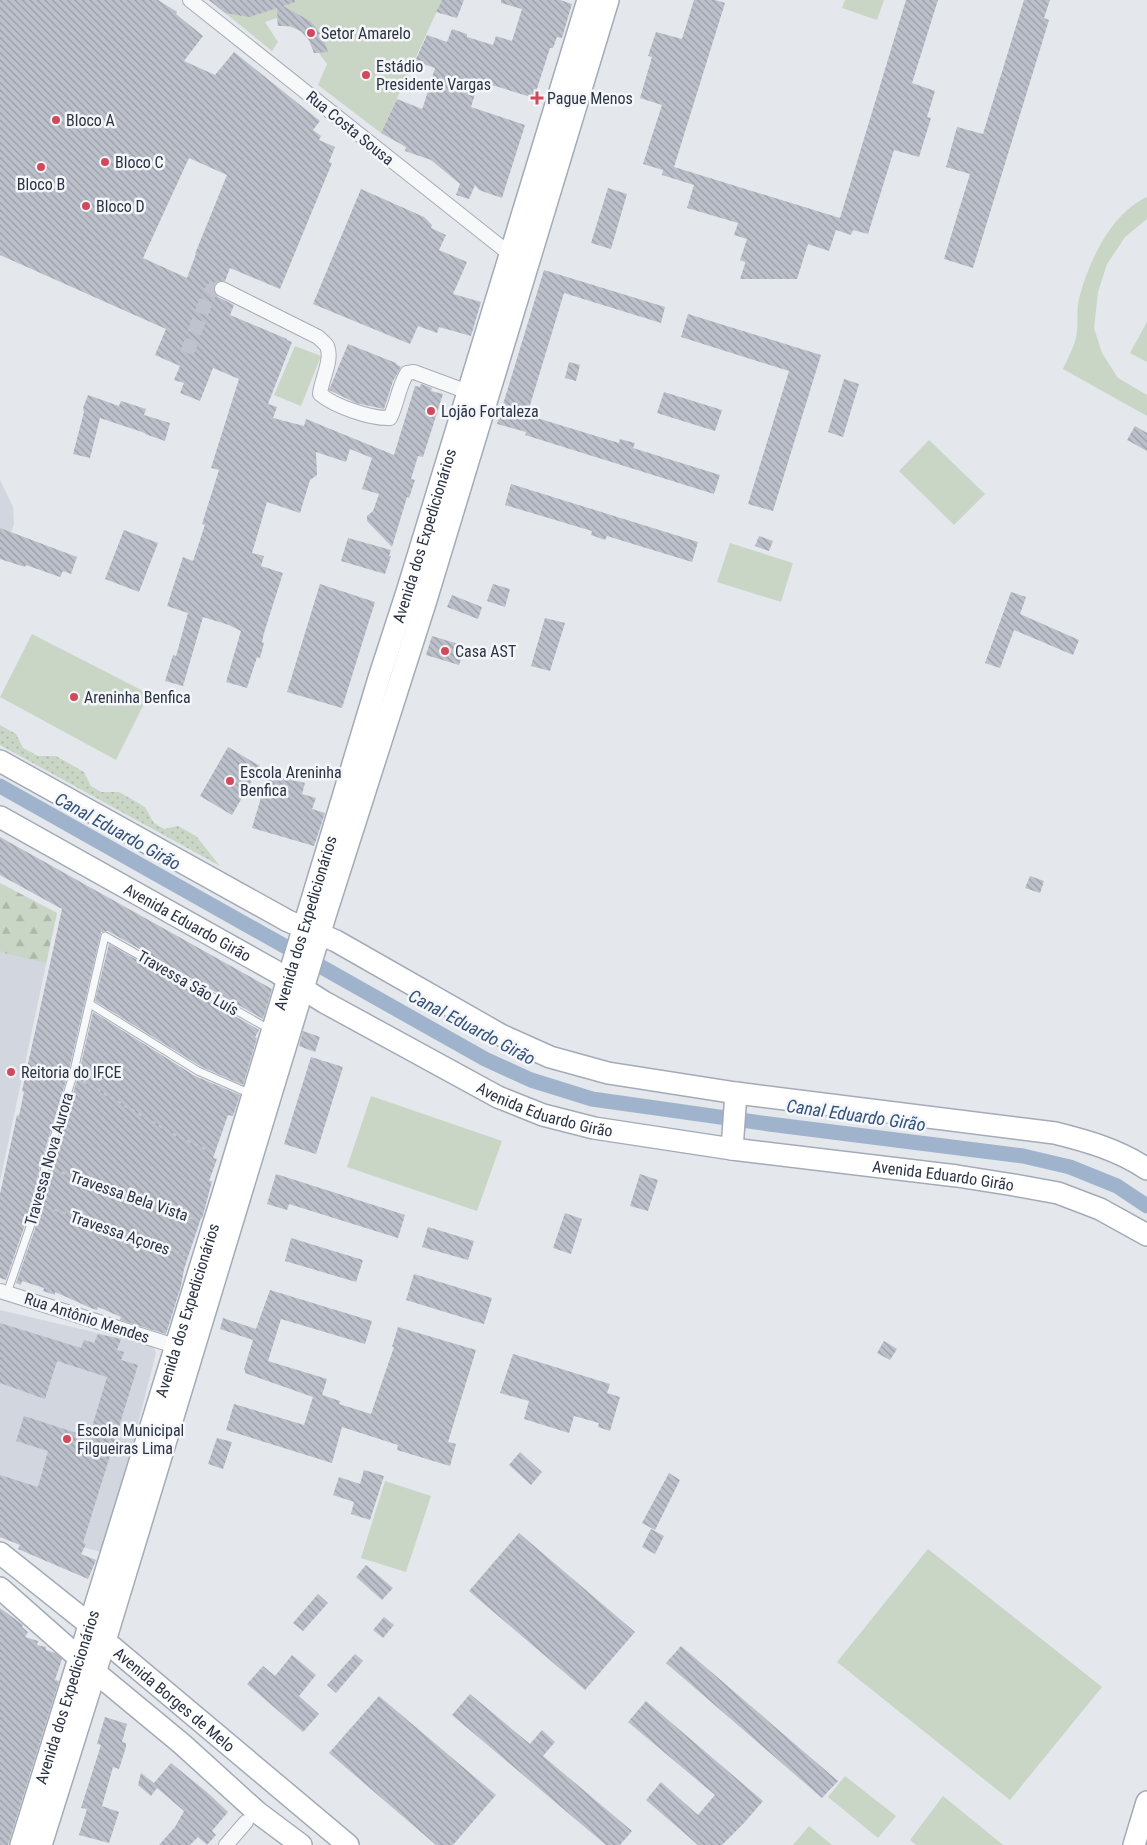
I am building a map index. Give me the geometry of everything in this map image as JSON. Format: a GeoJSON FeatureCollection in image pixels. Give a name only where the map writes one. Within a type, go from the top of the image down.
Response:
{"type":"FeatureCollection","features":[{"type":"Feature","properties":{"kind":"main road","name":"Avenida dos Expedicionários"},"geometry":{"type":"LineString","coordinates":[[416,596],[468,392],[588,0]]}},
{"type":"Feature","properties":{"kind":"main road","name":"Avenida dos Expedicionários"},"geometry":{"type":"LineString","coordinates":[[41,1845],[105,1641],[298,976],[416,596],[608,0]]}},
{"type":"Feature","properties":{"kind":"main road"},"geometry":{"type":"LineString","coordinates":[[0,761],[279,916],[310,938],[336,941],[502,1035],[550,1057],[608,1073],[735,1097],[1055,1133],[1084,1140],[1109,1149],[1147,1169]]}},
{"type":"Feature","properties":{"kind":"main road","name":"Avenida Eduardo Girão"},"geometry":{"type":"LineString","coordinates":[[0,817],[298,976],[498,1097],[543,1115],[594,1128],[733,1144],[957,1176],[1058,1193],[1100,1209],[1147,1235]]}},
{"type":"Feature","properties":{"kind":"main road","name":"Avenida dos Expedicionários"},"geometry":{"type":"LineString","coordinates":[[21,1845],[233,1162],[272,1030],[298,976]]}},
{"type":"Feature","properties":{"kind":"main road"},"geometry":{"type":"LineString","coordinates":[[733,1144],[735,1097]]}},
{"type":"Feature","properties":{"kind":"main road","name":"Avenida Borges de Melo"},"geometry":{"type":"LineString","coordinates":[[0,1553],[89,1624],[105,1641],[348,1845]]}},
{"type":"Feature","properties":{"kind":"main road","name":"Avenida Borges de Melo"},"geometry":{"type":"LineString","coordinates":[[0,1588],[95,1672],[182,1744],[258,1812],[301,1845]]}},
{"type":"Feature","properties":{"kind":"main road"},"geometry":{"type":"LineString","coordinates":[[1134,1845],[1147,1802]]}},
{"type":"Feature","properties":{"kind":"street","name":"Rua Costa Sousa"},"geometry":{"type":"LineString","coordinates":[[190,0],[511,255]]}},
{"type":"Feature","properties":{"kind":"street"},"geometry":{"type":"LineString","coordinates":[[222,288],[318,337],[327,346],[328,358],[320,386],[320,394],[329,401],[381,419],[390,418],[394,410],[400,385],[407,373],[414,372],[468,392]]}},
{"type":"Feature","properties":{"kind":"street","name":"Rua Antônio Mendes"},"geometry":{"type":"LineString","coordinates":[[3,1292],[175,1346]]}},
{"type":"Feature","properties":{"kind":"street"},"geometry":{"type":"LineString","coordinates":[[226,1845],[246,1822]]}},
{"type":"Feature","properties":{"kind":"lane","name":"Travessa Nova Aurora"},"geometry":{"type":"LineString","coordinates":[[3,1292],[38,1204],[37,1201],[45,1167],[73,1075],[105,936]]}},
{"type":"Feature","properties":{"kind":"lane","name":"Travessa São Luís"},"geometry":{"type":"LineString","coordinates":[[105,936],[272,1030]]}},
{"type":"Feature","properties":{"kind":"lane"},"geometry":{"type":"LineString","coordinates":[[90,1004],[198,1071],[252,1094]]}},
{"type":"Feature","properties":{"kind":"path"},"geometry":{"type":"LineString","coordinates":[[73,1075],[175,1134],[233,1162]]}},
{"type":"Feature","properties":{"kind":"path","name":"Travessa Bela Vista"},"geometry":{"type":"LineString","coordinates":[[45,1167],[99,1184],[137,1200],[213,1226]]}},
{"type":"Feature","properties":{"kind":"path","name":"Travessa Açores"},"geometry":{"type":"LineString","coordinates":[[38,1204],[202,1261]]}},
{"type":"Feature","properties":{"kind":"shaded area"},"geometry":{"type":"Polygon","coordinates":[[[0,480],[13,507],[14,524],[4,553],[0,556],[0,480]]]}},
{"type":"Feature","properties":{"kind":"shaded area","name":"Reitoria do IFCE"},"geometry":{"type":"Polygon","coordinates":[[[0,883],[57,913],[0,1181],[0,883]]]}},
{"type":"Feature","properties":{"kind":"shaded area","name":"Escola Municipal Filgueiras Lima"},"geometry":{"type":"Polygon","coordinates":[[[0,1310],[153,1346],[156,1353],[105,1553],[0,1525],[0,1310]]]}},
{"type":"Feature","properties":{"kind":"green space","name":"Estádio Presidente Vargas"},"geometry":{"type":"Polygon","coordinates":[[[209,0],[442,0],[381,133],[318,85],[327,64],[319,53],[314,53],[309,41],[302,32],[291,27],[278,26],[277,18],[265,22],[278,42],[272,51],[209,0]]]}},
{"type":"Feature","properties":{"kind":"green space"},"geometry":{"type":"Polygon","coordinates":[[[845,0],[884,0],[877,20],[842,8],[845,0]]]}},
{"type":"Feature","properties":{"kind":"green space"},"geometry":{"type":"Polygon","coordinates":[[[1147,197],[1147,219],[1125,237],[1107,264],[1098,292],[1094,328],[1102,353],[1118,378],[1147,395],[1147,416],[1063,369],[1075,341],[1079,299],[1095,255],[1103,240],[1122,215],[1134,204],[1147,197]]]}},
{"type":"Feature","properties":{"kind":"green space"},"geometry":{"type":"Polygon","coordinates":[[[1147,322],[1147,362],[1130,353],[1147,322]]]}},
{"type":"Feature","properties":{"kind":"green space"},"geometry":{"type":"Polygon","coordinates":[[[295,346],[321,356],[301,406],[274,395],[295,346]]]}},
{"type":"Feature","properties":{"kind":"green space"},"geometry":{"type":"Polygon","coordinates":[[[929,440],[985,494],[954,525],[899,471],[929,440]]]}},
{"type":"Feature","properties":{"kind":"green space"},"geometry":{"type":"Polygon","coordinates":[[[730,543],[793,563],[781,602],[717,582],[730,543]]]}},
{"type":"Feature","properties":{"kind":"green space","name":"Areninha Benfica"},"geometry":{"type":"Polygon","coordinates":[[[32,634],[149,694],[116,760],[0,697],[32,634]]]}},
{"type":"Feature","properties":{"kind":"green space"},"geometry":{"type":"Polygon","coordinates":[[[0,725],[16,734],[23,748],[38,756],[56,756],[84,772],[91,786],[101,792],[119,792],[145,807],[154,823],[164,829],[178,826],[196,836],[220,866],[0,745],[0,725]]]}},
{"type":"Feature","properties":{"kind":"green space"},"geometry":{"type":"Polygon","coordinates":[[[0,883],[57,913],[46,963],[0,952],[0,883]]]}},
{"type":"Feature","properties":{"kind":"green space"},"geometry":{"type":"Polygon","coordinates":[[[371,1096],[502,1141],[477,1211],[347,1167],[371,1096]]]}},
{"type":"Feature","properties":{"kind":"green space"},"geometry":{"type":"Polygon","coordinates":[[[385,1481],[431,1496],[406,1572],[361,1558],[385,1481]]]}},
{"type":"Feature","properties":{"kind":"green space"},"geometry":{"type":"Polygon","coordinates":[[[928,1549],[1102,1687],[1010,1800],[837,1662],[928,1549]]]}},
{"type":"Feature","properties":{"kind":"green space"},"geometry":{"type":"Polygon","coordinates":[[[845,1776],[896,1816],[878,1838],[828,1797],[845,1776]]]}},
{"type":"Feature","properties":{"kind":"green space"},"geometry":{"type":"Polygon","coordinates":[[[943,1796],[1003,1845],[916,1845],[910,1840],[943,1796]]]}},
{"type":"Feature","properties":{"kind":"green space"},"geometry":{"type":"Polygon","coordinates":[[[809,1826],[832,1845],[793,1845],[809,1826]]]}},
{"type":"Feature","properties":{"kind":"building"},"geometry":{"type":"Polygon","coordinates":[[[0,0],[158,0],[177,12],[176,14],[203,36],[184,61],[215,75],[234,52],[320,121],[313,130],[321,136],[319,140],[335,147],[329,162],[332,163],[280,289],[230,268],[225,281],[217,282],[213,289],[218,297],[234,305],[230,315],[292,342],[268,404],[277,407],[273,418],[304,426],[306,419],[394,455],[415,386],[420,387],[421,384],[432,388],[431,391],[443,394],[423,457],[418,456],[411,479],[415,480],[409,498],[407,497],[392,547],[367,521],[367,516],[373,511],[379,494],[362,489],[372,458],[350,449],[346,462],[316,452],[317,475],[310,480],[300,513],[267,502],[252,553],[264,556],[261,566],[283,573],[264,633],[262,642],[264,643],[260,658],[257,657],[247,688],[226,682],[241,631],[203,617],[183,686],[165,681],[173,655],[176,656],[188,613],[167,606],[183,557],[193,561],[205,525],[202,524],[219,470],[211,468],[239,379],[213,368],[200,401],[180,393],[184,383],[174,380],[180,366],[155,355],[166,329],[0,255],[0,0]],[[189,158],[143,258],[187,278],[227,175],[189,158]]]}},
{"type":"Feature","properties":{"kind":"building"},"geometry":{"type":"Polygon","coordinates":[[[209,0],[295,0],[295,2],[283,6],[310,21],[316,27],[323,38],[328,52],[314,53],[309,40],[301,31],[291,26],[278,26],[277,8],[249,17],[225,13],[209,0]]]}},
{"type":"Feature","properties":{"kind":"building"},"geometry":{"type":"Polygon","coordinates":[[[442,0],[464,0],[457,18],[436,12],[442,0]]]}},
{"type":"Feature","properties":{"kind":"building"},"geometry":{"type":"Polygon","coordinates":[[[501,0],[560,0],[572,4],[562,38],[557,37],[553,48],[550,48],[534,98],[479,81],[471,107],[525,125],[502,198],[479,190],[475,185],[469,199],[456,195],[460,184],[431,160],[405,151],[406,147],[381,133],[397,99],[422,109],[423,107],[435,68],[415,61],[427,35],[447,42],[452,29],[467,34],[467,37],[493,45],[496,36],[512,41],[522,9],[501,3],[501,0]]]}},
{"type":"Feature","properties":{"kind":"building"},"geometry":{"type":"Polygon","coordinates":[[[694,0],[715,0],[725,3],[674,167],[840,218],[906,0],[938,0],[912,83],[935,91],[927,117],[931,118],[919,157],[894,150],[868,234],[853,230],[851,235],[836,230],[829,251],[808,244],[797,279],[740,279],[745,262],[740,260],[747,239],[734,235],[738,223],[687,208],[694,185],[662,175],[663,170],[643,164],[662,105],[640,98],[652,57],[648,56],[656,32],[682,39],[694,0]]]}},
{"type":"Feature","properties":{"kind":"building"},"geometry":{"type":"Polygon","coordinates":[[[1024,0],[1050,0],[1044,18],[1049,20],[973,268],[944,259],[970,174],[946,167],[957,127],[983,134],[1024,0]]]}},
{"type":"Feature","properties":{"kind":"building"},"geometry":{"type":"Polygon","coordinates":[[[608,188],[627,194],[611,249],[591,243],[608,188]]]}},
{"type":"Feature","properties":{"kind":"building"},"geometry":{"type":"Polygon","coordinates":[[[361,189],[424,217],[432,225],[431,228],[446,235],[439,250],[467,262],[453,294],[481,302],[471,336],[439,327],[437,333],[418,326],[410,344],[313,304],[361,189]]]}},
{"type":"Feature","properties":{"kind":"building"},"geometry":{"type":"Polygon","coordinates":[[[544,270],[665,307],[661,323],[564,293],[527,415],[619,443],[620,439],[635,443],[633,448],[720,475],[714,494],[525,435],[526,432],[497,424],[544,270]]]}},
{"type":"Feature","properties":{"kind":"building"},"geometry":{"type":"Polygon","coordinates":[[[688,314],[821,355],[773,511],[748,504],[789,371],[681,337],[688,314]]]}},
{"type":"Feature","properties":{"kind":"building"},"geometry":{"type":"Polygon","coordinates":[[[348,344],[396,363],[401,367],[393,381],[384,409],[356,403],[329,390],[348,344]]]}},
{"type":"Feature","properties":{"kind":"building"},"geometry":{"type":"Polygon","coordinates":[[[569,362],[580,365],[576,381],[565,378],[569,362]]]}},
{"type":"Feature","properties":{"kind":"building"},"geometry":{"type":"Polygon","coordinates":[[[844,379],[859,384],[843,437],[828,432],[844,379]]]}},
{"type":"Feature","properties":{"kind":"building"},"geometry":{"type":"Polygon","coordinates":[[[664,392],[722,410],[715,431],[657,413],[664,392]]]}},
{"type":"Feature","properties":{"kind":"building"},"geometry":{"type":"Polygon","coordinates":[[[88,395],[119,406],[121,401],[146,409],[144,415],[170,423],[165,441],[100,418],[90,458],[73,454],[84,412],[83,408],[88,395]]]}},
{"type":"Feature","properties":{"kind":"building"},"geometry":{"type":"Polygon","coordinates":[[[1135,426],[1147,433],[1147,451],[1127,440],[1135,426]]]}},
{"type":"Feature","properties":{"kind":"building"},"geometry":{"type":"Polygon","coordinates":[[[511,484],[698,542],[692,562],[607,536],[605,540],[591,535],[592,531],[505,505],[511,484]]]}},
{"type":"Feature","properties":{"kind":"building"},"geometry":{"type":"Polygon","coordinates":[[[0,528],[77,557],[71,574],[63,571],[60,577],[26,565],[25,567],[0,559],[0,528]]]}},
{"type":"Feature","properties":{"kind":"building"},"geometry":{"type":"Polygon","coordinates":[[[124,530],[158,543],[139,592],[105,579],[124,530]]]}},
{"type":"Feature","properties":{"kind":"building"},"geometry":{"type":"Polygon","coordinates":[[[759,536],[773,541],[769,551],[755,546],[759,536]]]}},
{"type":"Feature","properties":{"kind":"building"},"geometry":{"type":"Polygon","coordinates":[[[348,538],[391,550],[385,574],[341,561],[348,538]]]}},
{"type":"Feature","properties":{"kind":"building"},"geometry":{"type":"Polygon","coordinates":[[[320,584],[375,602],[342,708],[287,692],[320,584]]]}},
{"type":"Feature","properties":{"kind":"building"},"geometry":{"type":"Polygon","coordinates":[[[493,584],[510,589],[505,607],[487,601],[493,584]]]}},
{"type":"Feature","properties":{"kind":"building"},"geometry":{"type":"Polygon","coordinates":[[[1011,592],[1026,597],[1020,614],[1079,640],[1073,655],[1014,630],[1000,668],[985,663],[1011,592]]]}},
{"type":"Feature","properties":{"kind":"building"},"geometry":{"type":"Polygon","coordinates":[[[452,595],[482,607],[478,619],[447,607],[452,595]]]}},
{"type":"Feature","properties":{"kind":"building"},"geometry":{"type":"Polygon","coordinates":[[[545,618],[565,623],[550,671],[531,666],[545,618]]]}},
{"type":"Feature","properties":{"kind":"building","name":"Casa AST"},"geometry":{"type":"Polygon","coordinates":[[[432,636],[465,646],[459,665],[426,655],[432,636]]]}},
{"type":"Feature","properties":{"kind":"building","name":"Escola Areninha Benfica"},"geometry":{"type":"Polygon","coordinates":[[[228,747],[260,766],[232,815],[200,796],[228,747]]]}},
{"type":"Feature","properties":{"kind":"building"},"geometry":{"type":"Polygon","coordinates":[[[268,774],[305,783],[302,794],[316,798],[312,809],[325,813],[314,846],[252,828],[268,774]]]}},
{"type":"Feature","properties":{"kind":"building"},"geometry":{"type":"Polygon","coordinates":[[[0,837],[272,989],[263,1019],[108,931],[101,932],[68,1074],[40,1166],[32,1204],[6,1280],[0,1278],[0,1194],[17,1115],[19,1116],[24,1092],[22,1091],[62,909],[0,875],[0,837]]]}},
{"type":"Feature","properties":{"kind":"building"},"geometry":{"type":"Polygon","coordinates":[[[1030,876],[1044,881],[1040,893],[1025,888],[1030,876]]]}},
{"type":"Feature","properties":{"kind":"building"},"geometry":{"type":"Polygon","coordinates":[[[109,944],[259,1030],[255,1037],[257,1038],[243,1085],[200,1066],[95,1001],[109,944]]]}},
{"type":"Feature","properties":{"kind":"building"},"geometry":{"type":"Polygon","coordinates":[[[93,1012],[195,1076],[240,1095],[233,1116],[228,1115],[213,1158],[217,1159],[209,1181],[212,1181],[202,1219],[184,1269],[181,1286],[166,1334],[120,1320],[121,1317],[98,1307],[97,1310],[55,1292],[55,1295],[43,1291],[44,1288],[22,1281],[21,1285],[16,1283],[43,1206],[50,1168],[78,1077],[93,1012]]]}},
{"type":"Feature","properties":{"kind":"building"},"geometry":{"type":"Polygon","coordinates":[[[303,1031],[320,1037],[315,1052],[299,1046],[303,1031]]]}},
{"type":"Feature","properties":{"kind":"building"},"geometry":{"type":"Polygon","coordinates":[[[311,1057],[343,1067],[316,1154],[284,1144],[311,1057]]]}},
{"type":"Feature","properties":{"kind":"building"},"geometry":{"type":"Polygon","coordinates":[[[276,1174],[405,1215],[398,1238],[289,1204],[287,1210],[267,1204],[276,1174]]]}},
{"type":"Feature","properties":{"kind":"building"},"geometry":{"type":"Polygon","coordinates":[[[640,1174],[658,1180],[648,1211],[630,1206],[640,1174]]]}},
{"type":"Feature","properties":{"kind":"building"},"geometry":{"type":"Polygon","coordinates":[[[565,1213],[582,1219],[571,1254],[553,1248],[565,1213]]]}},
{"type":"Feature","properties":{"kind":"building"},"geometry":{"type":"Polygon","coordinates":[[[428,1227],[474,1241],[468,1260],[422,1247],[428,1227]]]}},
{"type":"Feature","properties":{"kind":"building"},"geometry":{"type":"Polygon","coordinates":[[[291,1238],[363,1260],[356,1282],[285,1261],[291,1238]]]}},
{"type":"Feature","properties":{"kind":"building"},"geometry":{"type":"Polygon","coordinates":[[[414,1274],[492,1298],[484,1324],[406,1300],[414,1274]]]}},
{"type":"Feature","properties":{"kind":"building"},"geometry":{"type":"Polygon","coordinates":[[[270,1290],[372,1321],[365,1344],[281,1319],[268,1361],[327,1379],[322,1395],[340,1401],[339,1404],[371,1414],[394,1347],[392,1347],[398,1327],[476,1350],[448,1442],[456,1444],[450,1466],[397,1450],[398,1445],[342,1427],[332,1463],[226,1430],[234,1404],[304,1425],[313,1397],[245,1373],[244,1369],[253,1340],[220,1329],[223,1318],[256,1329],[270,1290]]]}},
{"type":"Feature","properties":{"kind":"building"},"geometry":{"type":"Polygon","coordinates":[[[0,1323],[81,1348],[84,1340],[94,1343],[98,1334],[121,1339],[117,1350],[124,1352],[121,1360],[138,1365],[83,1543],[86,1544],[81,1554],[96,1560],[88,1579],[18,1549],[20,1545],[0,1537],[0,1475],[38,1487],[48,1451],[16,1441],[24,1416],[89,1437],[107,1377],[57,1361],[45,1399],[0,1383],[0,1323]]]}},
{"type":"Feature","properties":{"kind":"building"},"geometry":{"type":"Polygon","coordinates":[[[884,1341],[897,1349],[890,1360],[877,1353],[884,1341]]]}},
{"type":"Feature","properties":{"kind":"building"},"geometry":{"type":"Polygon","coordinates":[[[513,1354],[610,1384],[607,1393],[620,1397],[610,1431],[598,1427],[599,1423],[574,1416],[569,1433],[524,1419],[529,1401],[500,1393],[513,1354]]]}},
{"type":"Feature","properties":{"kind":"building"},"geometry":{"type":"Polygon","coordinates":[[[217,1438],[232,1442],[223,1469],[208,1464],[217,1438]]]}},
{"type":"Feature","properties":{"kind":"building"},"geometry":{"type":"Polygon","coordinates":[[[520,1452],[542,1472],[531,1485],[509,1465],[520,1452]]]}},
{"type":"Feature","properties":{"kind":"building"},"geometry":{"type":"Polygon","coordinates":[[[364,1470],[384,1476],[370,1520],[351,1514],[354,1502],[333,1495],[339,1477],[360,1484],[364,1470]]]}},
{"type":"Feature","properties":{"kind":"building"},"geometry":{"type":"Polygon","coordinates":[[[669,1473],[680,1480],[655,1530],[642,1523],[669,1473]]]}},
{"type":"Feature","properties":{"kind":"building"},"geometry":{"type":"Polygon","coordinates":[[[651,1529],[664,1536],[655,1554],[642,1547],[651,1529]]]}},
{"type":"Feature","properties":{"kind":"building"},"geometry":{"type":"Polygon","coordinates":[[[519,1533],[635,1632],[585,1690],[469,1591],[519,1533]]]}},
{"type":"Feature","properties":{"kind":"building"},"geometry":{"type":"Polygon","coordinates":[[[366,1565],[393,1588],[382,1600],[356,1577],[366,1565]]]}},
{"type":"Feature","properties":{"kind":"building"},"geometry":{"type":"Polygon","coordinates":[[[318,1594],[328,1603],[303,1631],[293,1623],[318,1594]]]}},
{"type":"Feature","properties":{"kind":"building"},"geometry":{"type":"Polygon","coordinates":[[[0,1608],[23,1625],[22,1627],[28,1632],[25,1637],[38,1641],[37,1645],[46,1647],[46,1650],[55,1653],[62,1659],[55,1680],[59,1681],[8,1845],[0,1845],[0,1608]]]}},
{"type":"Feature","properties":{"kind":"building"},"geometry":{"type":"Polygon","coordinates":[[[384,1617],[394,1625],[383,1638],[373,1630],[384,1617]]]}},
{"type":"Feature","properties":{"kind":"building"},"geometry":{"type":"Polygon","coordinates":[[[681,1646],[838,1781],[822,1798],[666,1663],[681,1646]]]}},
{"type":"Feature","properties":{"kind":"building"},"geometry":{"type":"Polygon","coordinates":[[[355,1654],[363,1661],[336,1693],[327,1685],[355,1654]]]}},
{"type":"Feature","properties":{"kind":"building"},"geometry":{"type":"Polygon","coordinates":[[[292,1655],[316,1675],[299,1696],[319,1714],[303,1732],[247,1684],[263,1666],[275,1676],[292,1655]]]}},
{"type":"Feature","properties":{"kind":"building"},"geometry":{"type":"Polygon","coordinates":[[[470,1694],[530,1744],[542,1730],[555,1742],[543,1756],[632,1831],[620,1845],[606,1845],[452,1715],[470,1694]]]}},
{"type":"Feature","properties":{"kind":"building"},"geometry":{"type":"Polygon","coordinates":[[[379,1696],[496,1795],[453,1845],[436,1845],[329,1753],[379,1696]]]}},
{"type":"Feature","properties":{"kind":"building"},"geometry":{"type":"Polygon","coordinates":[[[646,1701],[763,1801],[722,1845],[698,1845],[646,1800],[661,1782],[698,1815],[715,1795],[628,1722],[646,1701]]]}},
{"type":"Feature","properties":{"kind":"building"},"geometry":{"type":"Polygon","coordinates":[[[105,1717],[127,1724],[122,1742],[126,1743],[126,1747],[119,1769],[113,1767],[102,1806],[119,1812],[109,1843],[79,1835],[87,1809],[81,1808],[101,1745],[97,1744],[105,1717]]]}},
{"type":"Feature","properties":{"kind":"building"},"geometry":{"type":"Polygon","coordinates":[[[171,1763],[228,1812],[212,1831],[216,1835],[207,1845],[198,1837],[190,1845],[159,1845],[175,1827],[184,1811],[157,1788],[151,1796],[138,1785],[141,1773],[154,1783],[171,1763]]]}},
{"type":"Feature","properties":{"kind":"waterway","name":"Canal Eduardo Girão"},"geometry":{"type":"LineString","coordinates":[[0,786],[485,1059],[531,1080],[592,1099],[769,1124],[1023,1156],[1070,1167],[1117,1186],[1147,1206]]}},
{"type":"Feature","properties":{"kind":"tunnel"},"geometry":{"type":"LineString","coordinates":[[187,353],[208,295],[213,289],[222,289]]}},
{"type":"Feature","properties":{"kind":"place","name":"Setor Amarelo"},"geometry":{"type":"Point","coordinates":[311,33]}},
{"type":"Feature","properties":{"kind":"place","name":"Estádio Presidente Vargas"},"geometry":{"type":"Point","coordinates":[366,75]}},
{"type":"Feature","properties":{"kind":"place","name":"Pague Menos"},"geometry":{"type":"Point","coordinates":[537,98]}},
{"type":"Feature","properties":{"kind":"place","name":"Bloco A"},"geometry":{"type":"Point","coordinates":[56,120]}},
{"type":"Feature","properties":{"kind":"place","name":"Bloco C"},"geometry":{"type":"Point","coordinates":[105,162]}},
{"type":"Feature","properties":{"kind":"place","name":"Bloco B"},"geometry":{"type":"Point","coordinates":[41,167]}},
{"type":"Feature","properties":{"kind":"place","name":"Bloco D"},"geometry":{"type":"Point","coordinates":[86,206]}},
{"type":"Feature","properties":{"kind":"place","name":"Lojão Fortaleza"},"geometry":{"type":"Point","coordinates":[431,411]}},
{"type":"Feature","properties":{"kind":"place","name":"Casa AST"},"geometry":{"type":"Point","coordinates":[445,651]}},
{"type":"Feature","properties":{"kind":"place","name":"Areninha Benfica"},"geometry":{"type":"Point","coordinates":[74,697]}},
{"type":"Feature","properties":{"kind":"place","name":"Escola Areninha Benfica"},"geometry":{"type":"Point","coordinates":[230,781]}},
{"type":"Feature","properties":{"kind":"place","name":"Reitoria do IFCE"},"geometry":{"type":"Point","coordinates":[11,1072]}},
{"type":"Feature","properties":{"kind":"place","name":"Escola Municipal Filgueiras Lima"},"geometry":{"type":"Point","coordinates":[67,1439]}}]}
